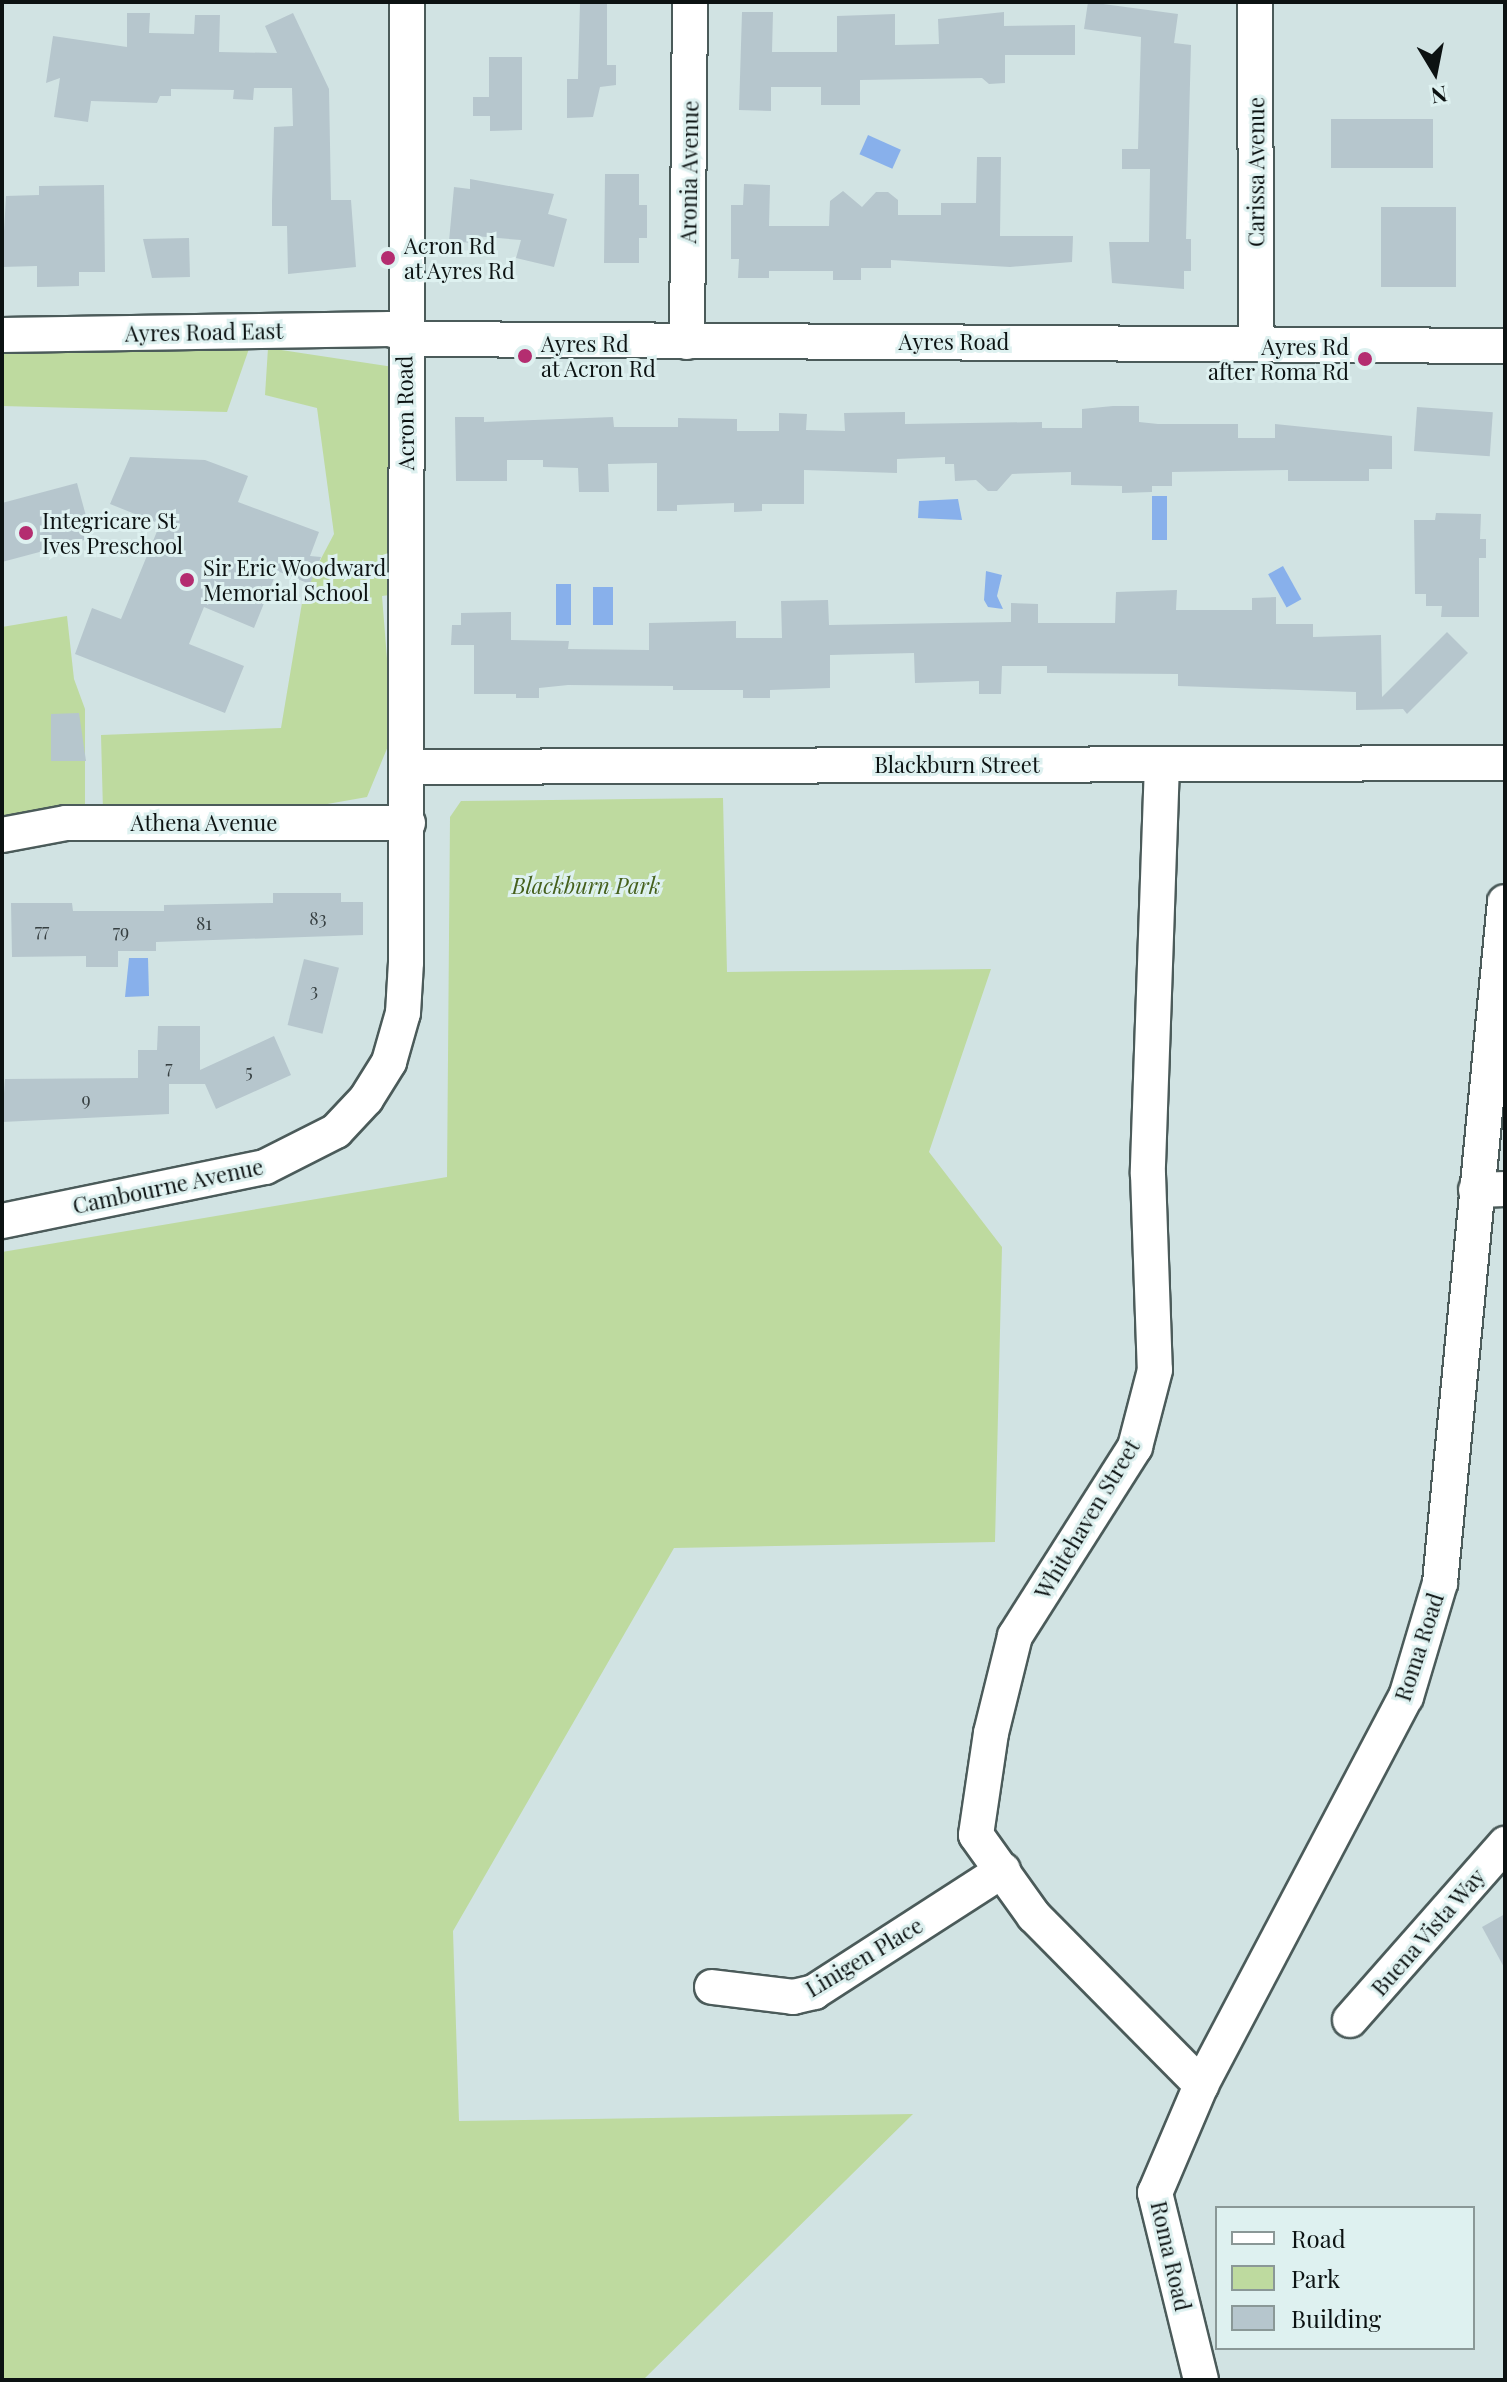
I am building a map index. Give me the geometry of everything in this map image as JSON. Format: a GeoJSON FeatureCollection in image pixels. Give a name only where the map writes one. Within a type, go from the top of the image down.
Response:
{"type":"FeatureCollection","features":[{"type":"Feature","properties":{"kind":"street","name":"Acron Road"},"geometry":{"type":"LineString","coordinates":[[407,2],[405,334],[408,823]]}},
{"type":"Feature","properties":{"kind":"street","name":"Aronia Avenue"},"geometry":{"type":"LineString","coordinates":[[687,342],[690,2]]}},
{"type":"Feature","properties":{"kind":"street","name":"Carissa Avenue"},"geometry":{"type":"LineString","coordinates":[[1255,2],[1256,342]]}},
{"type":"Feature","properties":{"kind":"street","name":"Ayres Road East"},"geometry":{"type":"LineString","coordinates":[[2,335],[390,329],[405,334]]}},
{"type":"Feature","properties":{"kind":"street","name":"Ayres Road"},"geometry":{"type":"LineString","coordinates":[[405,334],[420,339],[687,342],[1256,342],[1505,346]]}},
{"type":"Feature","properties":{"kind":"street","name":"Blackburn Street"},"geometry":{"type":"LineString","coordinates":[[409,767],[1505,763]]}},
{"type":"Feature","properties":{"kind":"street","name":"Whitehaven Street"},"geometry":{"type":"LineString","coordinates":[[1162,764],[1148,1174],[1155,1370],[1135,1447],[1015,1636],[991,1733],[976,1835],[1034,1916],[1201,2085]]}},
{"type":"Feature","properties":{"kind":"street","name":"Athena Avenue"},"geometry":{"type":"LineString","coordinates":[[2,835],[66,823],[408,823]]}},
{"type":"Feature","properties":{"kind":"street","name":"Cambourne Avenue"},"geometry":{"type":"LineString","coordinates":[[2,1221],[265,1167],[336,1131],[366,1099],[389,1062],[403,1013],[408,823]]}},
{"type":"Feature","properties":{"kind":"street","name":"Roma Road"},"geometry":{"type":"LineString","coordinates":[[1201,2380],[1155,2193],[1201,2085],[1406,1697],[1440,1583],[1490,1189],[1505,902]]}},
{"type":"Feature","properties":{"kind":"street","name":"Buena Vista Way"},"geometry":{"type":"LineString","coordinates":[[1350,2020],[1505,1844]]}},
{"type":"Feature","properties":{"kind":"street","name":"Linigen Place"},"geometry":{"type":"LineString","coordinates":[[712,1987],[793,1997],[814,1992],[1003,1870]]}},
{"type":"Feature","properties":{"kind":"green space"},"geometry":{"type":"Polygon","coordinates":[[[251,343],[227,412],[2,406],[2,352],[251,343]]]}},
{"type":"Feature","properties":{"kind":"green space"},"geometry":{"type":"Polygon","coordinates":[[[268,348],[400,368],[397,594],[382,596],[393,734],[367,797],[265,815],[103,811],[101,735],[281,728],[304,591],[334,534],[317,408],[265,395],[268,348]]]}},
{"type":"Feature","properties":{"kind":"green space"},"geometry":{"type":"Polygon","coordinates":[[[67,616],[74,679],[85,709],[85,810],[2,821],[2,627],[67,616]]]}},
{"type":"Feature","properties":{"kind":"green space","name":"Blackburn Park"},"geometry":{"type":"Polygon","coordinates":[[[723,798],[727,972],[991,969],[929,1152],[1002,1247],[995,1542],[674,1548],[453,1931],[459,2121],[913,2114],[643,2380],[2,2380],[2,1252],[447,1177],[450,817],[461,801],[723,798]]]}},
{"type":"Feature","properties":{"kind":"water"},"geometry":{"type":"Polygon","coordinates":[[[868,135],[901,150],[892,169],[859,154],[868,135]]]}},
{"type":"Feature","properties":{"kind":"water"},"geometry":{"type":"Polygon","coordinates":[[[1152,496],[1167,496],[1167,540],[1152,540],[1152,496]]]}},
{"type":"Feature","properties":{"kind":"water"},"geometry":{"type":"Polygon","coordinates":[[[958,499],[962,520],[918,518],[919,501],[958,499]]]}},
{"type":"Feature","properties":{"kind":"water"},"geometry":{"type":"Polygon","coordinates":[[[1283,566],[1301,599],[1287,607],[1268,574],[1283,566]]]}},
{"type":"Feature","properties":{"kind":"water"},"geometry":{"type":"Polygon","coordinates":[[[986,571],[1002,575],[997,596],[1003,609],[988,607],[984,600],[986,571]]]}},
{"type":"Feature","properties":{"kind":"water"},"geometry":{"type":"Polygon","coordinates":[[[556,584],[571,584],[571,625],[556,625],[556,584]]]}},
{"type":"Feature","properties":{"kind":"water"},"geometry":{"type":"Polygon","coordinates":[[[593,587],[613,587],[613,625],[593,625],[593,587]]]}},
{"type":"Feature","properties":{"kind":"water"},"geometry":{"type":"Polygon","coordinates":[[[129,958],[148,958],[149,996],[125,997],[129,958]]]}},
{"type":"Feature","properties":{"kind":"building"},"geometry":{"type":"Polygon","coordinates":[[[580,2],[607,2],[607,65],[616,65],[616,85],[600,87],[593,117],[567,118],[567,79],[578,79],[580,2]]]}},
{"type":"Feature","properties":{"kind":"building"},"geometry":{"type":"Polygon","coordinates":[[[1088,2],[1178,14],[1174,43],[1191,45],[1186,239],[1191,239],[1191,271],[1184,271],[1184,289],[1112,283],[1109,242],[1149,242],[1150,169],[1122,169],[1122,149],[1138,149],[1141,37],[1084,29],[1088,2]]]}},
{"type":"Feature","properties":{"kind":"building"},"geometry":{"type":"Polygon","coordinates":[[[742,12],[773,12],[772,52],[837,52],[837,16],[895,14],[895,45],[939,44],[938,19],[1004,12],[1004,26],[1075,25],[1075,55],[1005,55],[1005,83],[989,84],[982,78],[860,80],[860,105],[821,105],[821,87],[771,87],[771,111],[739,110],[742,12]]]}},
{"type":"Feature","properties":{"kind":"building"},"geometry":{"type":"Polygon","coordinates":[[[127,13],[150,13],[149,33],[194,34],[195,15],[220,15],[219,52],[277,53],[265,26],[293,13],[329,89],[331,200],[351,200],[356,267],[288,274],[287,226],[272,226],[272,201],[274,127],[293,126],[292,88],[254,88],[253,100],[233,99],[234,90],[171,89],[171,96],[160,96],[157,103],[91,101],[88,122],[54,117],[60,78],[46,83],[53,36],[127,47],[127,13]]]}},
{"type":"Feature","properties":{"kind":"building"},"geometry":{"type":"Polygon","coordinates":[[[489,57],[522,57],[522,130],[490,131],[490,116],[473,116],[473,97],[489,97],[489,57]]]}},
{"type":"Feature","properties":{"kind":"building"},"geometry":{"type":"Polygon","coordinates":[[[1331,119],[1433,119],[1433,168],[1331,168],[1331,119]]]}},
{"type":"Feature","properties":{"kind":"building"},"geometry":{"type":"Polygon","coordinates":[[[977,157],[1001,157],[1000,236],[1073,236],[1072,262],[1010,267],[891,260],[891,268],[861,268],[861,280],[833,280],[833,271],[769,271],[769,278],[738,278],[739,259],[731,259],[731,205],[743,205],[744,184],[770,185],[769,226],[829,226],[830,201],[843,191],[862,207],[876,192],[888,192],[898,200],[898,215],[941,215],[941,203],[976,203],[977,157]]]}},
{"type":"Feature","properties":{"kind":"building"},"geometry":{"type":"Polygon","coordinates":[[[605,174],[639,174],[639,205],[647,205],[647,238],[639,238],[639,263],[604,263],[605,174]]]}},
{"type":"Feature","properties":{"kind":"building"},"geometry":{"type":"Polygon","coordinates":[[[470,179],[554,194],[548,214],[567,219],[554,267],[516,258],[521,240],[474,236],[473,243],[449,241],[454,187],[470,189],[470,179]]]}},
{"type":"Feature","properties":{"kind":"building"},"geometry":{"type":"Polygon","coordinates":[[[104,185],[105,272],[79,272],[79,286],[37,287],[37,266],[2,267],[6,196],[39,195],[39,186],[104,185]]]}},
{"type":"Feature","properties":{"kind":"building"},"geometry":{"type":"Polygon","coordinates":[[[1381,207],[1456,207],[1456,287],[1381,287],[1381,207]]]}},
{"type":"Feature","properties":{"kind":"building"},"geometry":{"type":"Polygon","coordinates":[[[189,238],[190,277],[152,278],[143,239],[189,238]]]}},
{"type":"Feature","properties":{"kind":"building"},"geometry":{"type":"Polygon","coordinates":[[[1139,406],[1139,422],[1238,424],[1238,438],[1275,438],[1275,424],[1392,436],[1392,469],[1369,469],[1369,481],[1288,481],[1288,470],[1172,472],[1172,486],[1152,486],[1152,492],[1122,493],[1122,486],[1071,485],[1071,472],[1012,474],[997,491],[988,491],[976,480],[955,481],[954,464],[945,464],[945,457],[897,459],[897,473],[804,470],[804,504],[762,504],[762,511],[734,512],[734,503],[677,505],[677,511],[657,511],[657,463],[608,464],[609,492],[579,492],[578,468],[543,467],[543,460],[507,460],[507,481],[456,481],[455,417],[484,417],[484,422],[613,417],[614,427],[678,427],[678,418],[737,419],[737,431],[779,431],[779,413],[807,414],[806,430],[845,431],[844,413],[905,412],[905,424],[1042,422],[1042,428],[1082,428],[1082,409],[1139,406]]]}},
{"type":"Feature","properties":{"kind":"building"},"geometry":{"type":"Polygon","coordinates":[[[1417,407],[1493,412],[1490,456],[1414,451],[1417,407]]]}},
{"type":"Feature","properties":{"kind":"building"},"geometry":{"type":"Polygon","coordinates":[[[130,457],[205,460],[248,476],[238,502],[319,532],[310,556],[321,557],[310,584],[277,571],[254,628],[204,607],[189,644],[244,666],[225,713],[75,654],[92,608],[121,619],[160,524],[110,504],[130,457]]]}},
{"type":"Feature","properties":{"kind":"building"},"geometry":{"type":"Polygon","coordinates":[[[77,483],[92,538],[2,562],[2,503],[77,483]]]}},
{"type":"Feature","properties":{"kind":"building"},"geometry":{"type":"Polygon","coordinates":[[[1436,513],[1481,514],[1480,539],[1486,539],[1486,558],[1479,558],[1479,617],[1441,617],[1442,606],[1426,606],[1426,594],[1415,594],[1414,520],[1435,520],[1436,513]]]}},
{"type":"Feature","properties":{"kind":"building"},"geometry":{"type":"Polygon","coordinates":[[[1177,590],[1176,610],[1252,610],[1252,598],[1276,597],[1276,624],[1313,624],[1313,637],[1381,635],[1382,697],[1447,632],[1468,653],[1407,714],[1403,709],[1356,710],[1356,692],[1178,686],[1178,674],[1047,673],[1047,666],[1002,666],[1001,694],[979,694],[979,681],[915,683],[914,653],[830,655],[830,688],[770,690],[770,698],[743,698],[743,690],[568,685],[539,688],[539,698],[516,698],[516,694],[474,694],[474,645],[451,645],[452,625],[461,625],[461,613],[511,612],[511,640],[569,641],[568,649],[649,650],[649,623],[736,621],[736,638],[782,638],[781,601],[828,600],[829,625],[1011,622],[1011,603],[1038,604],[1038,623],[1115,623],[1116,592],[1177,590]]]}},
{"type":"Feature","properties":{"kind":"building"},"geometry":{"type":"Polygon","coordinates":[[[79,713],[86,761],[51,761],[51,714],[79,713]]]}},
{"type":"Feature","properties":{"kind":"building"},"geometry":{"type":"Polygon","coordinates":[[[273,893],[341,893],[341,902],[363,902],[363,935],[156,942],[156,951],[118,951],[118,967],[86,967],[86,956],[12,957],[11,903],[72,903],[73,911],[164,911],[164,905],[273,903],[273,893]]]}},
{"type":"Feature","properties":{"kind":"building"},"geometry":{"type":"Polygon","coordinates":[[[304,959],[339,968],[322,1034],[288,1025],[304,959]]]}},
{"type":"Feature","properties":{"kind":"building"},"geometry":{"type":"Polygon","coordinates":[[[158,1026],[200,1026],[200,1070],[274,1036],[291,1075],[216,1109],[205,1084],[169,1084],[169,1114],[2,1122],[5,1079],[138,1078],[138,1050],[157,1050],[158,1026]]]}},
{"type":"Feature","properties":{"kind":"building"},"geometry":{"type":"Polygon","coordinates":[[[1505,1914],[1505,1969],[1482,1927],[1505,1914]]]}},
{"type":"Feature","properties":{"kind":"place","name":"Acron Rd at Ayres Rd"},"geometry":{"type":"Point","coordinates":[388,258]}},
{"type":"Feature","properties":{"kind":"place","name":"Ayres Rd at Acron Rd"},"geometry":{"type":"Point","coordinates":[525,356]}},
{"type":"Feature","properties":{"kind":"place","name":"Ayres Rd after Roma Rd"},"geometry":{"type":"Point","coordinates":[1365,359]}},
{"type":"Feature","properties":{"kind":"place","name":"Integricare St Ives Preschool"},"geometry":{"type":"Point","coordinates":[26,533]}},
{"type":"Feature","properties":{"kind":"place","name":"Sir Eric Woodward Memorial School"},"geometry":{"type":"Point","coordinates":[187,580]}}]}
